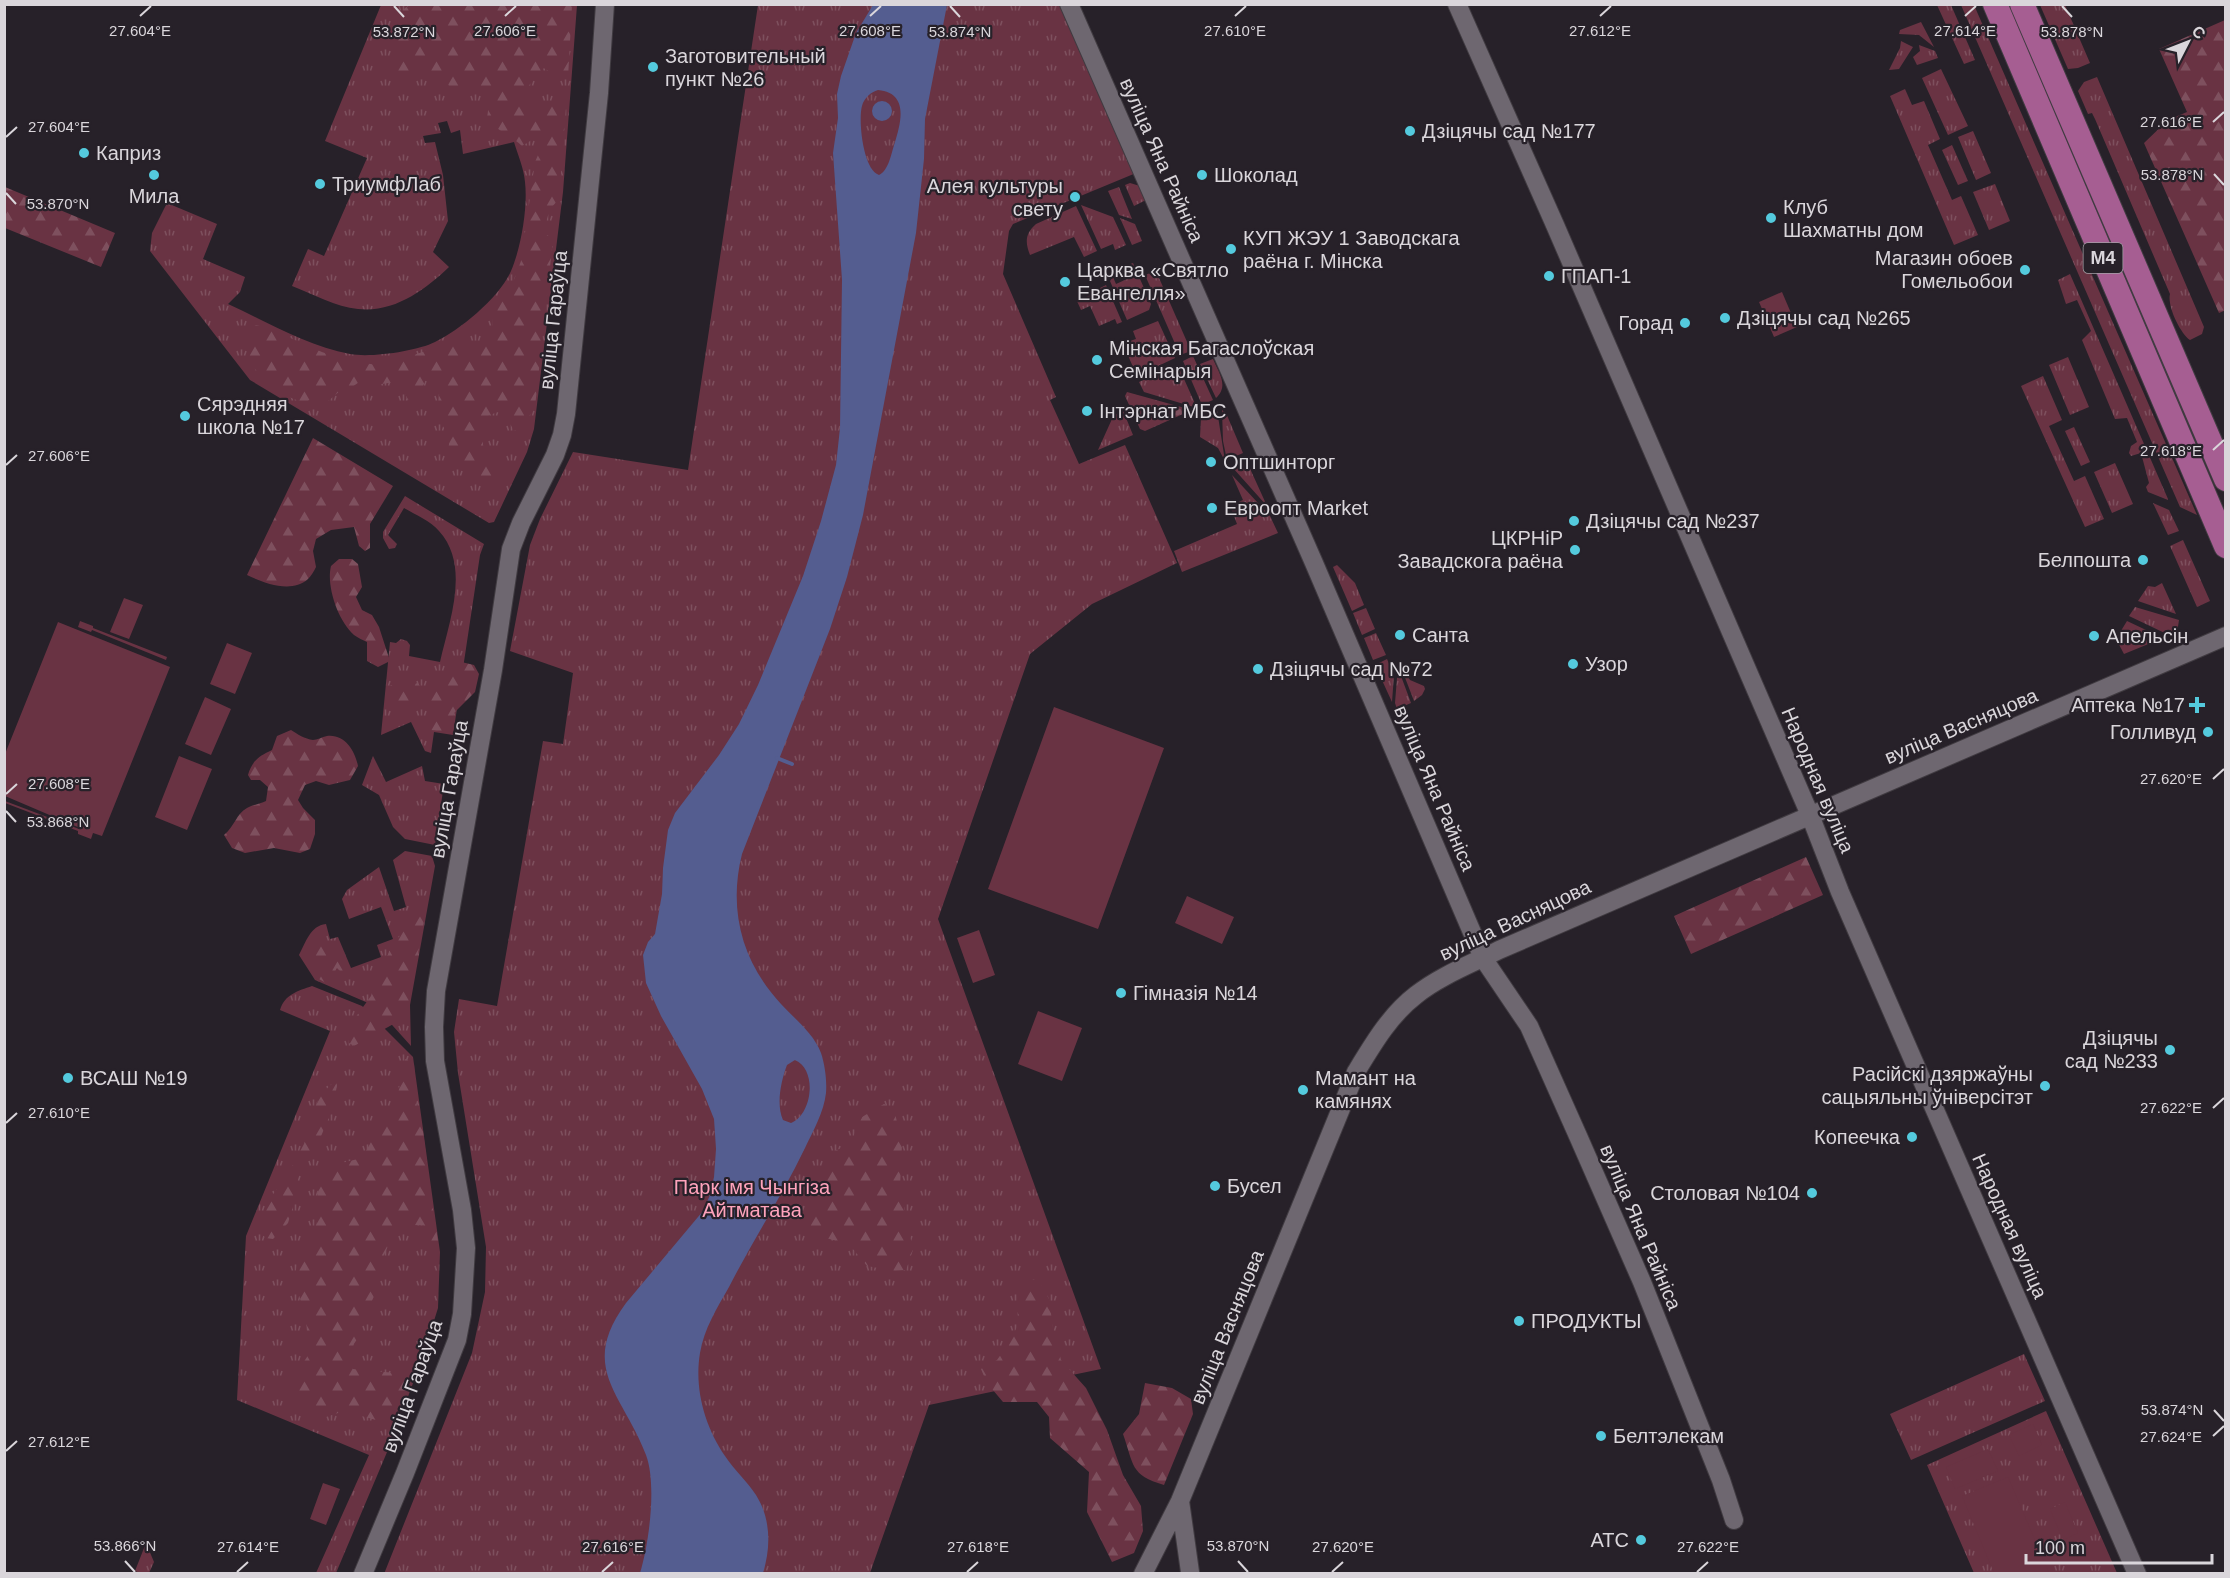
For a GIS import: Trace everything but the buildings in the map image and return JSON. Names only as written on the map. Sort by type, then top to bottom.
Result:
[{"type":"main road","name":"М4","points":[[1995,4],[2226,546]]},
{"type":"main road","name":"М4","points":[[2022,4],[2226,479]]},
{"type":"street","name":"вуліца Гараўца","points":[[363,1574],[457,1340],[462,1314],[466,1248],[462,1210],[435,1061],[436,991],[491,681],[511,549],[521,523],[555,455],[566,414],[599,93],[605,4]]},
{"type":"street","name":"вуліца Яна Райніса","points":[[1069,4],[1314,563],[1483,958],[1529,1026],[1578,1136],[1642,1282],[1734,1520]]},
{"type":"street","name":"Народная вуліца","points":[[1457,4],[1556,225],[1810,815],[1848,911],[2137,1574]]},
{"type":"street","name":"вуліца Васняцова","points":[[1147,1568],[1180,1501],[1356,1072],[1386,1025],[1415,996],[1429,985],[1483,958],[2226,636]]},
{"type":"street","points":[[1180,1501],[1190,1573]]},
{"type":"street","points":[[1147,1568],[1162,1551],[1168,1551],[1174,1554],[1190,1573]]},
{"type":"green space","points":[[412,4],[572,5],[568,78],[560,79],[544,68],[525,90],[532,105],[549,103],[566,107],[559,199],[550,209],[543,232],[553,239],[535,407],[523,426],[514,431],[506,416],[497,412],[486,417],[482,428],[483,445],[491,464],[504,472],[504,479],[496,485],[470,471],[448,451],[450,437],[437,417],[440,385],[436,376],[427,377],[415,404],[407,399],[402,381],[375,385],[365,378],[352,387],[341,390],[327,402],[316,395],[305,403],[282,393],[262,378],[254,368],[246,345],[246,332],[256,325],[271,329],[331,355],[357,362],[380,364],[417,354],[450,338],[473,344],[478,343],[493,332],[492,316],[512,285],[521,261],[535,162],[542,146],[535,138],[522,146],[490,122],[487,117],[487,102],[477,89],[458,90],[450,88],[446,80],[399,73],[392,64],[399,16],[405,8]]},
{"type":"green space","points":[[381,5],[577,5],[563,192],[534,429],[527,452],[494,522],[489,523],[250,380],[150,251],[152,233],[167,203],[217,224],[203,259],[245,277],[240,292],[228,304],[303,339],[350,354],[381,354],[406,351],[427,345],[456,330],[489,302],[506,281],[518,251],[526,192],[523,172],[514,142],[463,154],[460,130],[451,133],[447,121],[438,123],[441,133],[423,136],[425,143],[435,142],[443,175],[448,221],[433,252],[449,267],[430,284],[408,298],[396,304],[371,309],[341,306],[292,286],[308,249],[324,256],[367,158],[325,141]]},
{"type":"green space","name":"Парк імя Чынгіза Айтматава","points":[[758,5],[1062,5],[1136,173],[1013,224],[1009,231],[1003,274],[1056,397],[1050,400],[1079,464],[1125,445],[1177,563],[1092,604],[1030,654],[938,919],[1101,1369],[929,1405],[870,1573],[384,1574],[472,1353],[485,1292],[486,1247],[458,1073],[454,1032],[459,999],[497,1006],[543,741],[563,744],[573,673],[510,651],[530,545],[540,519],[573,452],[688,470]]},
{"type":"green space","points":[[1937,5],[1951,5],[1975,60],[1964,64]]},
{"type":"green space","points":[[1961,5],[1974,5],[2197,515],[2180,507]]},
{"type":"green space","points":[[2040,5],[2065,5],[2090,63],[2068,69]]},
{"type":"green space","points":[[2225,20],[2226,310],[2219,313],[2144,143],[2168,120],[2187,112],[2159,49]]},
{"type":"green space","points":[[1921,22],[1934,47],[1919,35],[1899,34],[1900,30]]},
{"type":"green space","points":[[1901,41],[1913,47],[1899,69],[1889,70],[1900,48]]},
{"type":"green space","points":[[1919,45],[1935,51],[1938,58],[1917,65],[1913,57],[1920,51]]},
{"type":"green space","points":[[1941,69],[1968,126],[1948,135],[1922,78]]},
{"type":"green space","points":[[2097,77],[2204,327],[2202,334],[2190,340],[2182,332],[2175,319],[2170,305],[2170,294],[2095,119],[2092,113],[2088,114],[2078,91],[2084,82]]},
{"type":"green space","points":[[1905,89],[1912,105],[1924,101],[1940,139],[1928,145],[1952,200],[1961,196],[1978,235],[1954,245],[1890,96]]},
{"type":"green space","points":[[1973,131],[1991,173],[1976,180],[1958,137]]},
{"type":"green space","points":[[1952,145],[1968,181],[1958,185],[1942,150]]},
{"type":"green space","points":[[1130,183],[1140,186],[1146,200],[1134,206],[1125,185]]},
{"type":"green space","points":[[1995,184],[2010,221],[1989,230],[1973,192]]},
{"type":"green space","points":[[5,187],[115,233],[101,267],[5,228]]},
{"type":"green space","points":[[1119,187],[1132,219],[1119,215],[1108,191]]},
{"type":"green space","points":[[1081,205],[1113,217],[1126,245],[1115,250],[1113,244],[1101,249]]},
{"type":"green space","points":[[1076,206],[1097,251],[1084,257],[1074,237],[1030,255],[1027,238],[1032,228]]},
{"type":"green space","points":[[1120,218],[1135,224],[1142,241],[1132,245]]},
{"type":"green space","points":[[1133,263],[1151,304],[1149,310],[1127,320],[1110,281],[1113,277],[1116,284],[1127,279],[1123,267]]},
{"type":"green space","points":[[1156,271],[1191,351],[1180,355],[1145,275]]},
{"type":"green space","points":[[2070,274],[2168,500],[2148,492],[2146,487],[2149,483],[2141,453],[2131,456],[2129,453],[2131,446],[2137,442],[2127,418],[2115,419],[2082,340],[2091,331],[2077,300],[2066,304],[2058,280]]},
{"type":"green space","points":[[1106,285],[1122,322],[1117,324],[1115,319],[1099,326],[1090,306],[1081,310],[1077,301]]},
{"type":"green space","points":[[1782,292],[1797,327],[1774,337],[1759,302]]},
{"type":"green space","points":[[1158,321],[1175,358],[1137,376],[1126,351],[1127,342],[1136,339],[1133,331]]},
{"type":"green space","points":[[1193,356],[1213,400],[1202,405],[1183,361]]},
{"type":"green space","points":[[2068,357],[2089,407],[2070,415],[2049,365]]},
{"type":"green space","points":[[1213,359],[1222,384],[1222,389],[1216,398],[1200,364]]},
{"type":"green space","points":[[1172,367],[1180,370],[1197,408],[1144,392],[1139,382]]},
{"type":"green space","points":[[2043,376],[2062,420],[2049,426],[2074,481],[2085,476],[2104,519],[2085,527],[2021,386]]},
{"type":"green space","points":[[1127,392],[1192,410],[1145,431],[1140,429],[1125,396]]},
{"type":"green space","points":[[1153,403],[1163,403],[1183,410],[1181,414],[1144,428],[1137,415],[1137,410],[1140,404],[1151,407]]},
{"type":"green space","points":[[1122,408],[1133,435],[1098,450],[1112,419]]},
{"type":"green space","points":[[1217,410],[1225,461],[1218,448],[1200,437],[1201,418]]},
{"type":"green space","points":[[1222,410],[1226,413],[1243,453],[1227,460],[1223,441]]},
{"type":"green space","points":[[2074,427],[2090,462],[2081,466],[2065,431]]},
{"type":"green space","points":[[313,438],[393,486],[370,524],[370,548],[365,551],[359,546],[354,527],[331,530],[316,539],[313,551],[316,567],[308,579],[294,586],[278,586],[261,581],[247,575]]},
{"type":"green space","points":[[1247,462],[1267,506],[1233,468]]},
{"type":"green space","points":[[2115,463],[2133,504],[2112,513],[2094,472]]},
{"type":"green space","points":[[1232,475],[1270,516],[1278,533],[1182,572],[1174,551],[1237,524],[1230,506],[1243,500]]},
{"type":"green space","points":[[405,496],[484,544],[480,555],[453,735],[434,732],[431,753],[425,751],[411,722],[381,735],[390,642],[396,643],[401,639],[407,641],[410,645],[409,656],[440,662],[455,595],[456,577],[449,545],[432,524],[404,508],[388,535],[397,544],[395,548],[389,549],[383,538],[383,532]]},
{"type":"green space","points":[[2153,503],[2169,510],[2179,531],[2168,535]]},
{"type":"green space","points":[[2183,540],[2210,601],[2197,607],[2170,546]]},
{"type":"green space","points":[[339,559],[352,559],[358,564],[362,587],[356,597],[362,610],[372,615],[379,627],[390,661],[378,667],[367,661],[367,642],[348,629],[338,612],[332,593],[330,574],[331,566]]},
{"type":"green space","points":[[1337,565],[1355,583],[1364,605],[1352,611],[1333,567]]},
{"type":"green space","points":[[2162,583],[2176,614],[2138,601],[2148,586],[2155,587]]},
{"type":"green space","points":[[124,598],[143,605],[129,639],[110,632]]},
{"type":"green space","points":[[2135,607],[2179,620],[2177,633],[2171,636],[2129,616]]},
{"type":"green space","points":[[1366,608],[1375,629],[1362,635],[1353,613]]},
{"type":"green space","points":[[80,621],[167,657],[166,660],[92,630],[91,632],[78,627]]},
{"type":"green space","points":[[2127,621],[2163,638],[2124,654],[2116,639]]},
{"type":"green space","points":[[58,622],[170,667],[102,836],[93,833],[91,839],[78,834],[78,831],[5,803],[5,801],[80,828],[5,796],[5,754]]},
{"type":"green space","points":[[1376,633],[1386,655],[1373,660],[1364,638]]},
{"type":"green space","points":[[227,643],[252,653],[235,694],[210,684]]},
{"type":"green space","points":[[1387,659],[1394,675],[1392,702],[1375,665]]},
{"type":"green space","points":[[453,660],[474,665],[479,674],[475,692],[454,713],[451,733],[431,730],[429,713],[418,700],[401,709],[391,707],[387,700],[389,686],[413,682],[432,693],[444,686],[446,662]]},
{"type":"green space","points":[[1406,674],[1410,680],[1424,686],[1425,689],[1422,695],[1414,701],[1404,675]]},
{"type":"green space","points":[[1401,676],[1411,703],[1397,709],[1395,703],[1397,678]]},
{"type":"green space","points":[[205,697],[231,709],[211,755],[185,744]]},
{"type":"green space","points":[[1054,707],[1164,748],[1098,929],[988,889]]},
{"type":"green space","points":[[291,730],[313,740],[327,736],[339,738],[352,749],[358,766],[350,780],[329,785],[316,781],[305,785],[298,800],[315,820],[315,834],[310,849],[300,853],[274,848],[245,853],[232,848],[224,835],[243,811],[266,801],[268,787],[260,780],[251,780],[248,775],[252,766],[260,757],[272,750],[277,736]]},
{"type":"green space","points":[[179,756],[212,769],[187,830],[155,817]]},
{"type":"green space","points":[[373,756],[386,782],[422,766],[425,781],[444,784],[435,845],[405,839],[393,827],[379,795],[362,785]]},
{"type":"green space","points":[[405,851],[432,856],[435,866],[410,1005],[411,1046],[375,1006],[315,980],[299,955],[312,931],[326,924],[330,939],[338,937],[351,968],[381,957],[377,945],[393,939],[381,907],[349,919],[342,899],[347,890],[379,867],[394,911],[406,907],[393,860]]},
{"type":"green space","points":[[1806,857],[1823,895],[1691,954],[1674,916]]},
{"type":"green space","points":[[1187,896],[1234,917],[1222,944],[1175,923]]},
{"type":"green space","points":[[417,908],[425,916],[406,1017],[354,1046],[349,1043],[347,1035],[350,1025],[371,996],[379,969]]},
{"type":"green space","points":[[979,930],[995,975],[973,983],[957,938]]},
{"type":"green space","points":[[319,931],[322,931],[326,937],[330,951],[348,969],[348,974],[343,974],[337,968],[331,982],[326,983],[319,979],[319,971],[310,967],[307,956],[308,943]]},
{"type":"green space","points":[[312,986],[362,1006],[413,1057],[440,1252],[438,1308],[422,1359],[390,1445],[336,1573],[316,1573],[369,1455],[237,1400],[246,1236],[330,1031],[280,1010],[289,997]]},
{"type":"green space","points":[[1038,1011],[1082,1028],[1062,1081],[1018,1064]]},
{"type":"green space","points":[[405,1059],[414,1064],[417,1107],[423,1131],[438,1241],[433,1243],[428,1237],[429,1226],[413,1225],[393,1235],[384,1255],[379,1286],[366,1313],[358,1338],[346,1355],[353,1369],[395,1373],[411,1386],[398,1412],[383,1422],[344,1411],[326,1417],[301,1408],[286,1389],[309,1354],[306,1320],[294,1277],[299,1259],[316,1231],[318,1188],[325,1167],[362,1158],[383,1121],[395,1108]]},
{"type":"green space","points":[[335,1081],[337,1085],[333,1108],[316,1148],[298,1176],[295,1200],[288,1223],[273,1239],[266,1238],[259,1231],[267,1202],[287,1176],[304,1144],[319,1096]]},
{"type":"green space","points":[[884,1104],[894,1109],[902,1144],[900,1187],[913,1250],[906,1270],[895,1271],[867,1266],[849,1244],[806,1233],[800,1224],[826,1162],[834,1151],[844,1147],[854,1135],[862,1117]]},
{"type":"green space","points":[[1026,1279],[1039,1280],[1049,1299],[1061,1360],[1086,1388],[1107,1430],[1123,1475],[1141,1506],[1143,1531],[1134,1553],[1112,1562],[1087,1512],[1089,1472],[1050,1438],[1049,1417],[1037,1402],[1003,1402],[987,1383],[981,1369],[997,1360],[1018,1325],[1017,1293]]},
{"type":"green space","points":[[2024,1354],[2045,1401],[1911,1460],[1890,1414]]},
{"type":"green space","points":[[1145,1383],[1172,1388],[1191,1399],[1193,1414],[1164,1485],[1139,1473],[1132,1461],[1123,1434],[1139,1414]]},
{"type":"green space","points":[[2046,1411],[2117,1573],[1974,1573],[1927,1465]]},
{"type":"green space","points":[[2033,1424],[2042,1445],[2019,1456],[2009,1435]]},
{"type":"green space","points":[[1988,1449],[1998,1471],[1955,1489],[1946,1467]]},
{"type":"green space","points":[[2008,1477],[2049,1573],[1994,1573],[1962,1496]]},
{"type":"green space","points":[[323,1483],[340,1489],[326,1525],[310,1519]]},
{"type":"green space","points":[[2065,1502],[2078,1533],[2063,1540],[2050,1509]]},
{"type":"green space","points":[[146,1543],[154,1562],[149,1573],[140,1573],[135,1571]]},
{"type":"water","points":[[873,5],[947,5],[925,119],[924,159],[916,233],[863,515],[847,577],[830,629],[742,854],[738,875],[738,915],[748,953],[756,971],[768,988],[818,1046],[824,1063],[826,1083],[825,1100],[815,1128],[716,1311],[700,1353],[700,1394],[707,1420],[725,1456],[761,1504],[767,1523],[767,1553],[763,1573],[640,1573],[650,1514],[649,1467],[637,1434],[609,1380],[605,1364],[606,1346],[612,1326],[626,1303],[703,1211],[714,1177],[716,1149],[714,1119],[702,1089],[661,1016],[646,983],[643,955],[648,942],[655,934],[662,894],[668,830],[675,813],[719,755],[739,724],[758,685],[803,576],[836,465],[840,428],[842,280],[833,153],[838,118],[837,94],[856,33]],"holes":[[[878,90],[888,92],[895,97],[899,102],[900,110],[899,126],[891,156],[887,166],[879,175],[869,164],[863,144],[861,122],[864,100]],[[795,1060],[807,1073],[810,1092],[804,1111],[791,1123],[783,1120],[780,1100],[781,1085],[787,1065]]]},
{"type":"water","points":[[882,101],[889,104],[892,111],[889,118],[882,121],[875,118],[872,111],[875,104]]},
{"type":"waterway","points":[[777,758],[792,764]]},
{"type":"place","name":"Заготовительный пункт №26","points":[[653,67]]},
{"type":"place","name":"Дзіцячы сад №177","points":[[1410,131]]},
{"type":"place","name":"Каприз","points":[[84,153]]},
{"type":"place","name":"Мила","points":[[154,175]]},
{"type":"place","name":"Шоколад","points":[[1202,175]]},
{"type":"place","name":"ТриумфЛаб","points":[[320,184]]},
{"type":"place","name":"Алея культуры свету","points":[[1075,197]]},
{"type":"place","name":"Клуб Шахматны дом","points":[[1771,218]]},
{"type":"place","name":"КУП ЖЭУ 1 Заводскага раёна г. Мінска","points":[[1231,249]]},
{"type":"place","name":"Магазин обоев Гомельобои","points":[[2025,270]]},
{"type":"place","name":"ГПАП-1","points":[[1549,276]]},
{"type":"place","name":"Царква «Святло Евангелля»","points":[[1065,282]]},
{"type":"place","name":"Дзіцячы сад №265","points":[[1725,318]]},
{"type":"place","name":"Горад","points":[[1685,323]]},
{"type":"place","name":"Мінская Багаслоўская Семінарыя","points":[[1097,360]]},
{"type":"place","name":"Інтэрнат МБС","points":[[1087,411]]},
{"type":"place","name":"Сярэдняя школа №17","points":[[185,416]]},
{"type":"place","name":"Оптшинторг","points":[[1211,462]]},
{"type":"place","name":"Евроопт Market","points":[[1212,508]]},
{"type":"place","name":"Дзіцячы сад №237","points":[[1574,521]]},
{"type":"place","name":"ЦКРНіР Завадскога раёна","points":[[1575,550]]},
{"type":"place","name":"Белпошта","points":[[2143,560]]},
{"type":"place","name":"Санта","points":[[1400,635]]},
{"type":"place","name":"Апельсін","points":[[2094,636]]},
{"type":"place","name":"Узор","points":[[1573,664]]},
{"type":"place","name":"Дзіцячы сад №72","points":[[1258,669]]},
{"type":"place","name":"Аптека №17","points":[[2197,705]]},
{"type":"place","name":"Голливуд","points":[[2208,732]]},
{"type":"place","name":"Гімназія №14","points":[[1121,993]]},
{"type":"place","name":"Дзіцячы сад №233","points":[[2170,1050]]},
{"type":"place","name":"ВСАШ №19","points":[[68,1078]]},
{"type":"place","name":"Расійскі дзяржаўны сацыяльны ўніверсітэт","points":[[2045,1086]]},
{"type":"place","name":"Мамант на камянях","points":[[1303,1090]]},
{"type":"place","name":"Копеечка","points":[[1912,1137]]},
{"type":"place","name":"Бусел","points":[[1215,1186]]},
{"type":"place","name":"Столовая №104","points":[[1812,1193]]},
{"type":"place","name":"ПРОДУКТЫ","points":[[1519,1321]]},
{"type":"place","name":"Белтэлекам","points":[[1601,1436]]},
{"type":"place","name":"АТС","points":[[1641,1540]]}]
